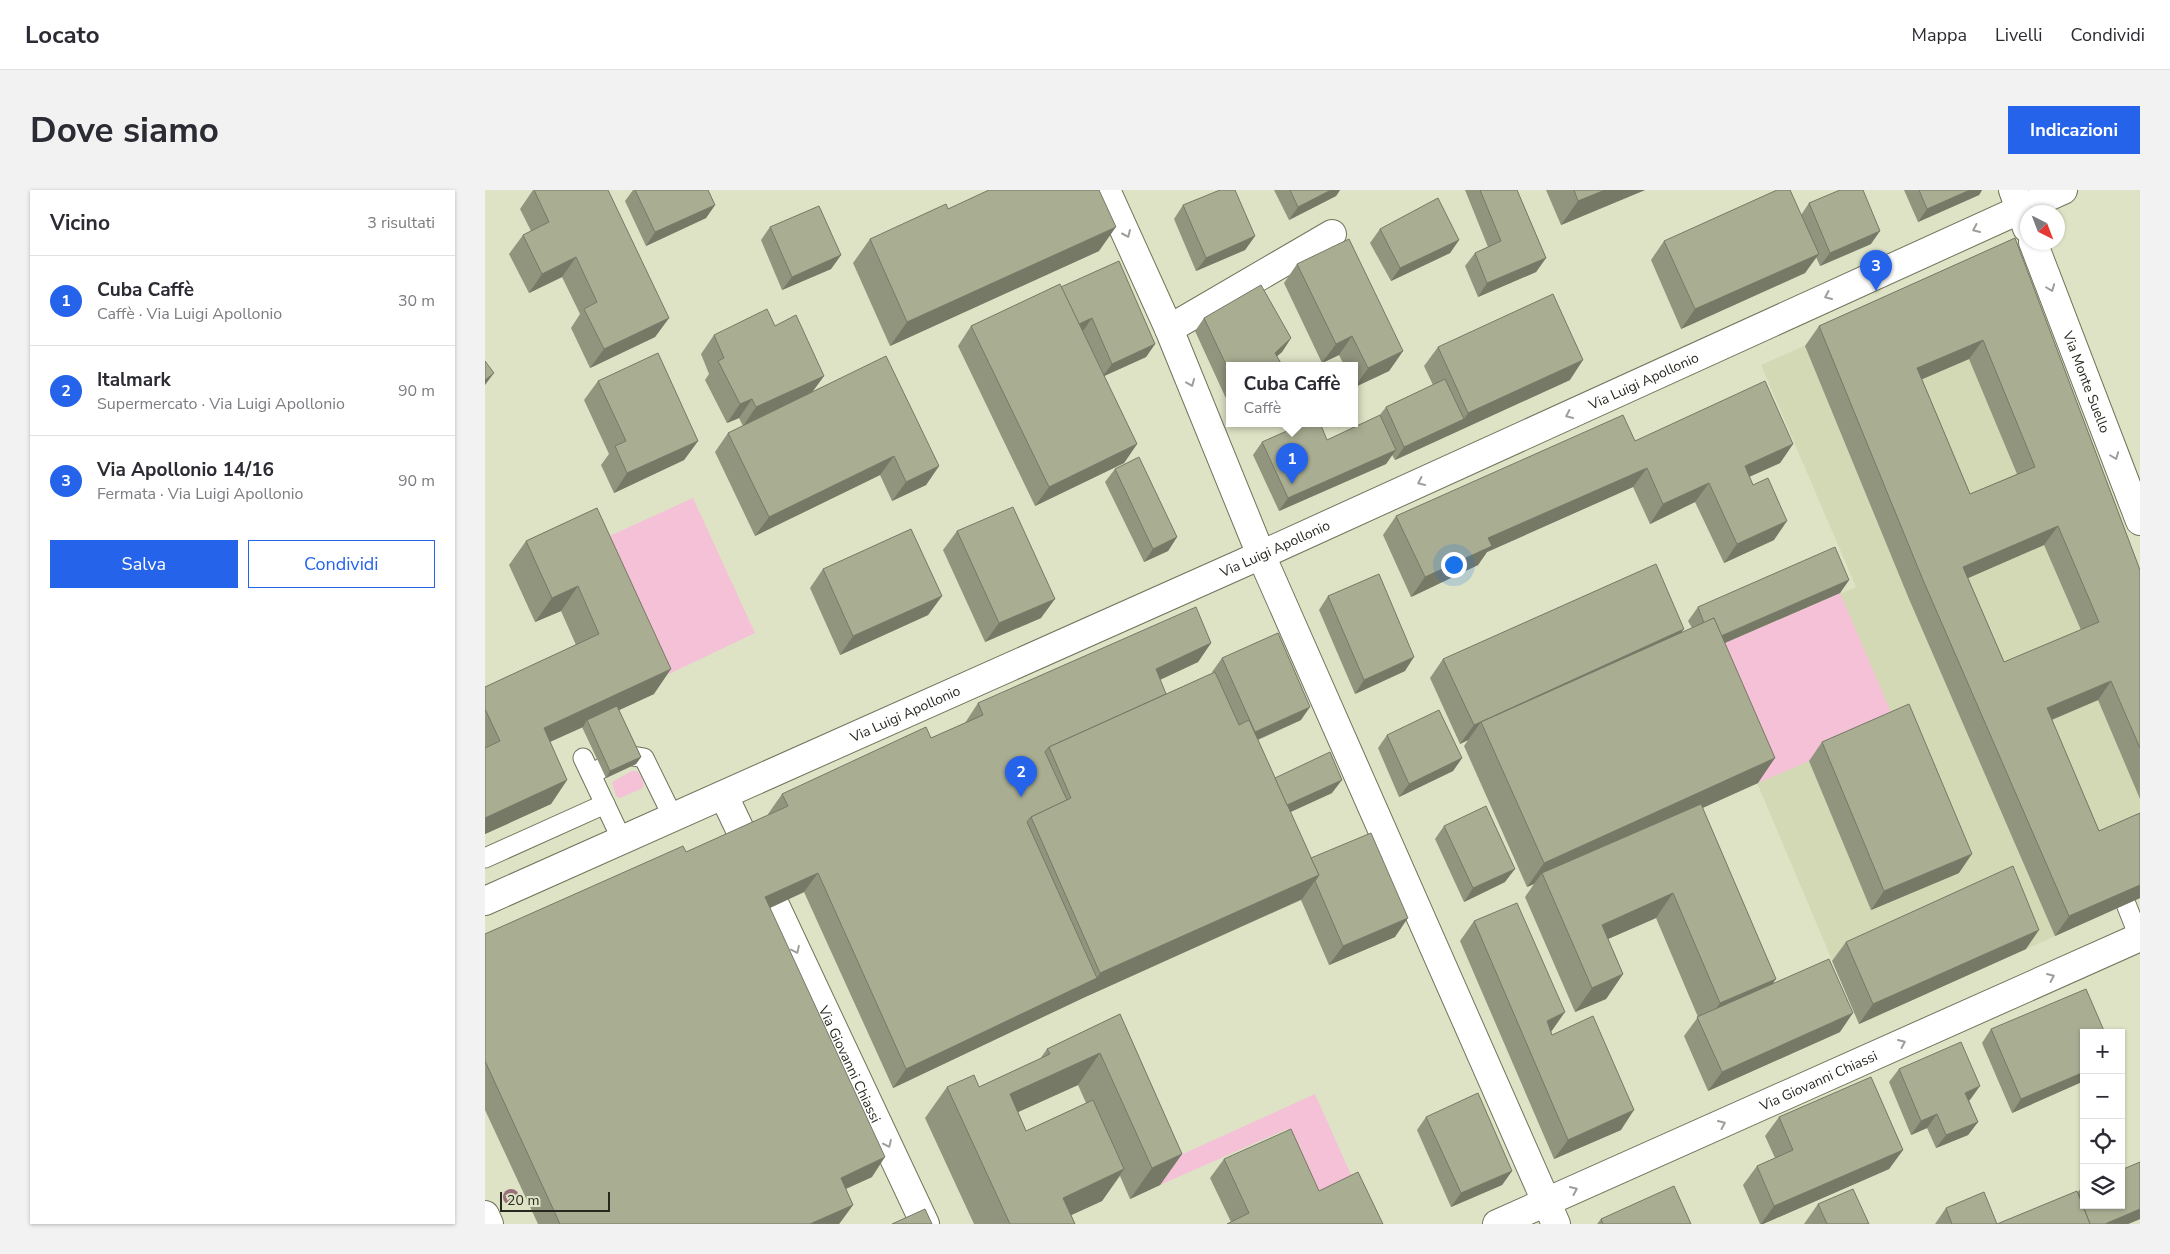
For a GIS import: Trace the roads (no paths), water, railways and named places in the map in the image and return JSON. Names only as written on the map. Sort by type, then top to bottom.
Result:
[{"type":"street","points":[[1106,190],[1169,330],[1261,555],[1552,1213]]},
{"type":"street","name":"Via Luigi Apollonio","points":[[2029,205],[2063,190]]},
{"type":"street","name":"Via Luigi Apollonio","points":[[485,901],[1261,555],[2020,209]]},
{"type":"street","points":[[1169,330],[1332,234]]},
{"type":"street","name":"Via Monte Suello","points":[[2036,250],[2140,521]]},
{"type":"street","points":[[724,796],[744,838]]},
{"type":"street","name":"Via Giovanni Chiassi","points":[[775,905],[925,1224]]},
{"type":"street","name":"Via Giovanni Chiassi","points":[[1497,1224],[1552,1213],[2139,937]]},
{"type":"street","points":[[485,1215],[489,1224]]},
{"type":"lane","points":[[592,775],[627,755],[644,758],[673,817]]},
{"type":"lane","points":[[583,758],[622,840]]},
{"type":"lane","points":[[485,858],[605,804]]},
{"type":"lane","points":[[2126,904],[2139,937]]},
{"type":"place","name":"Via Apollonio 14/16","points":[[1876,291]]},
{"type":"place","name":"Cuba Caffè","points":[[1292,484]]},
{"type":"place","name":"Italmark","points":[[1021,797]]}]
